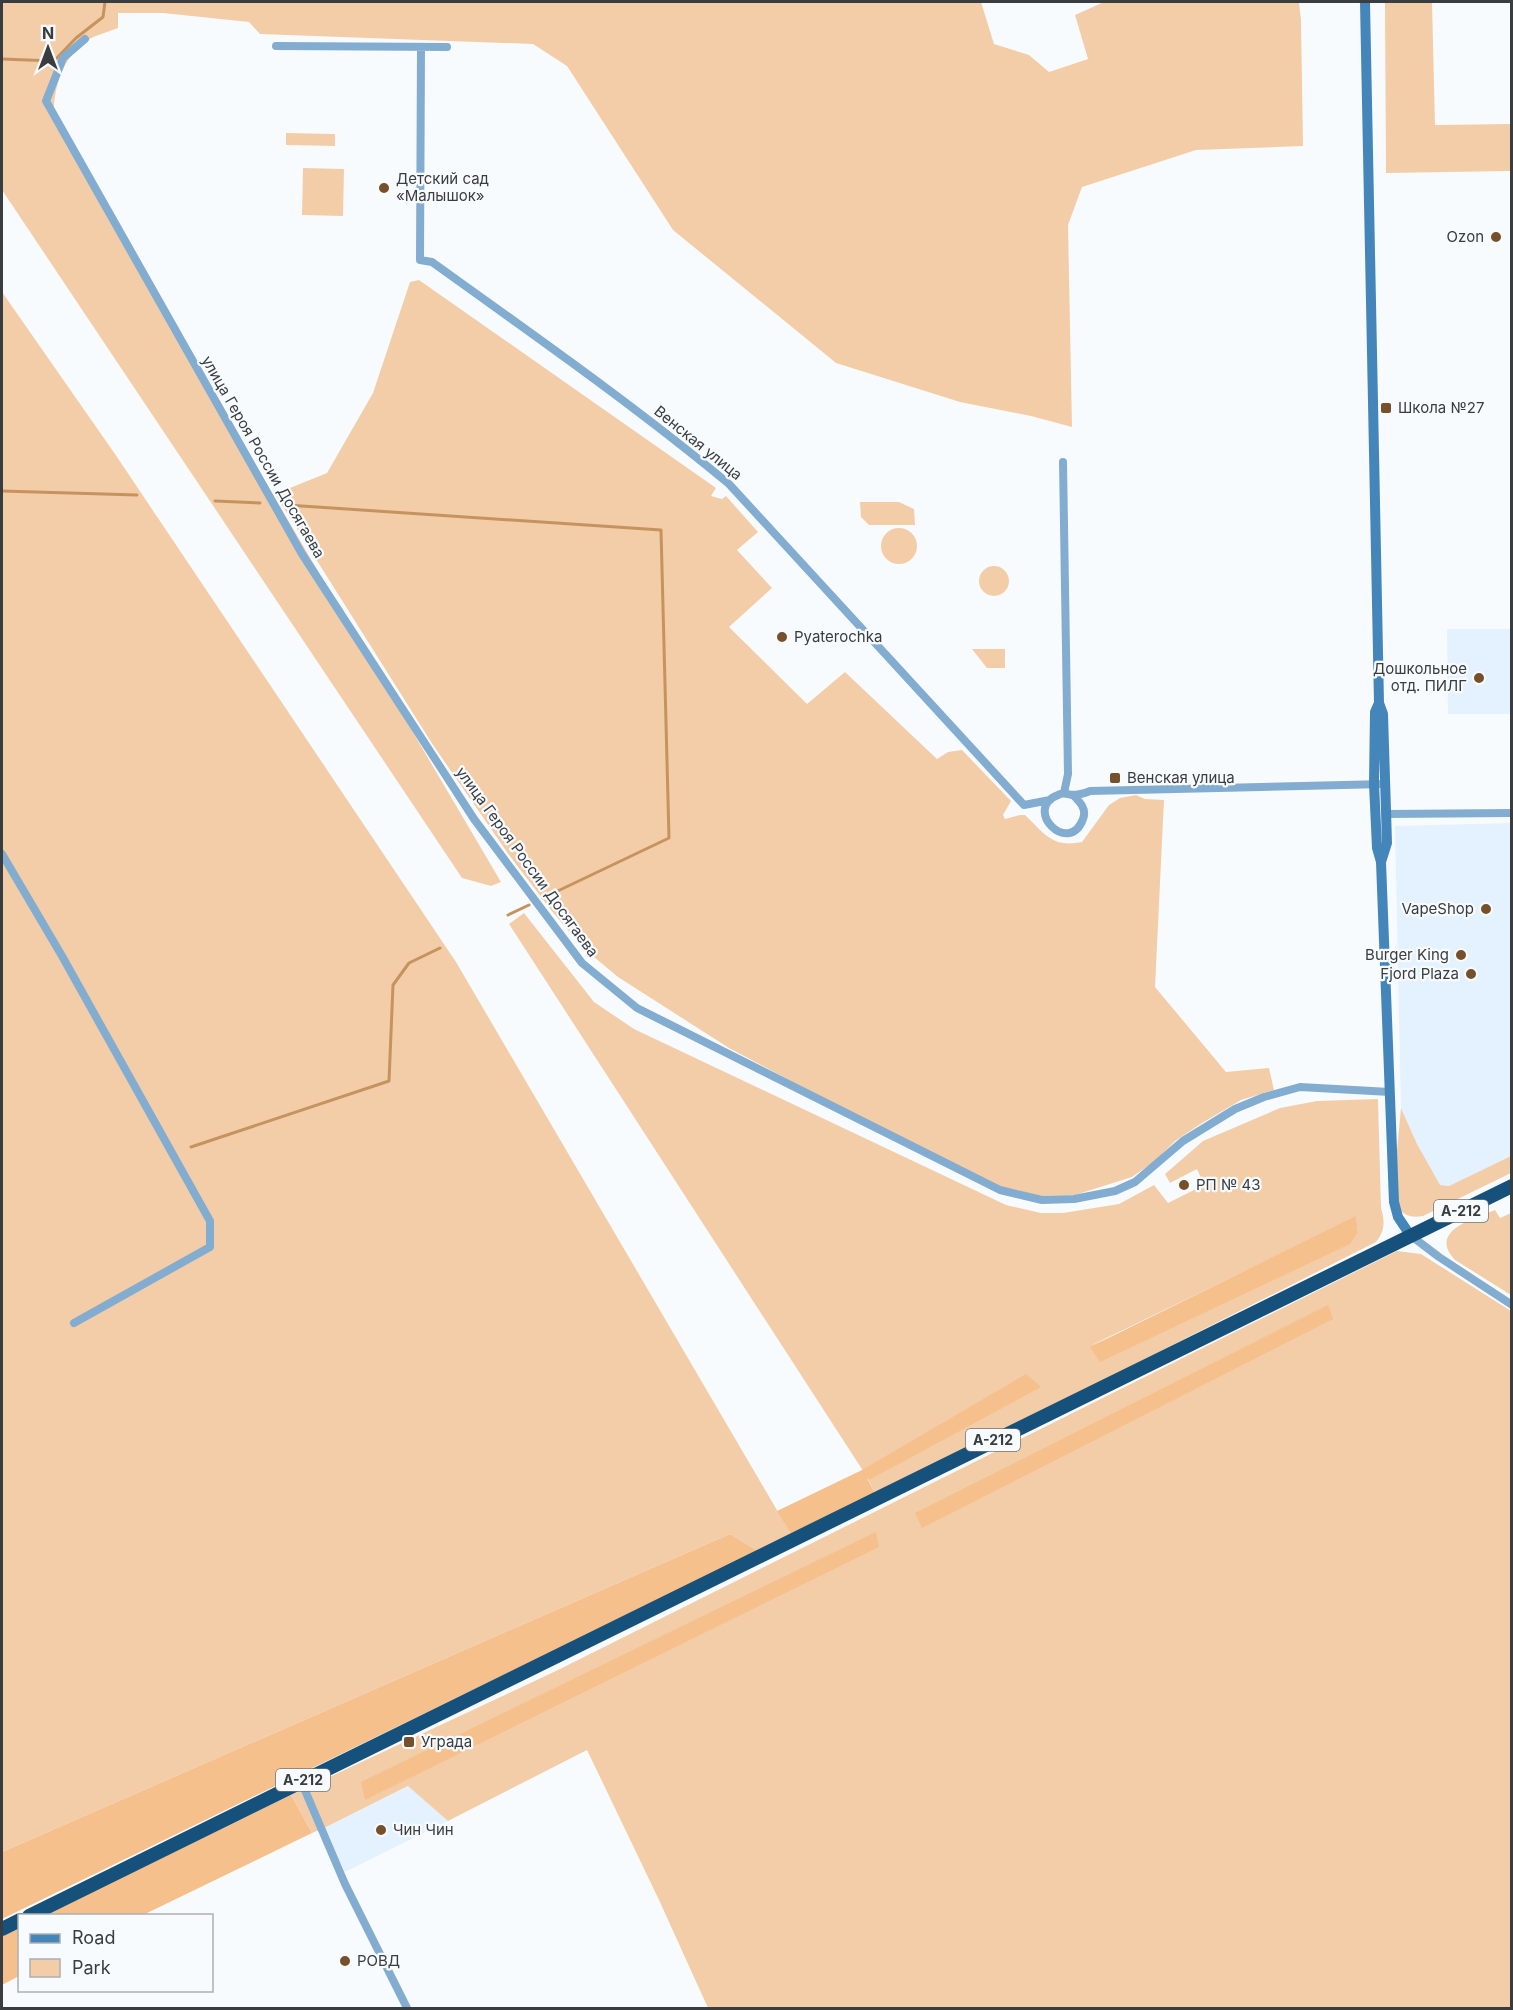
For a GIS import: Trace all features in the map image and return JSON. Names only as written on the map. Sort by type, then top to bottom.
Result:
[{"type":"highway","name":"А-212","points":[[33,1914],[1512,1186]]},
{"type":"highway","points":[[2,1929],[18,1921]]},
{"type":"street","points":[[1365,2],[1379,703],[1375,712],[1379,784],[1377,848],[1381,862],[1394,1202],[1398,1217],[1410,1235],[1512,1305]]},
{"type":"street","name":"улица Героя России Досягаева","points":[[85,39],[63,58],[46,101],[308,564],[474,819],[582,963],[627,1001],[1000,1190],[1042,1200],[1074,1199],[1115,1191],[1135,1182],[1183,1141],[1235,1109],[1264,1097],[1300,1087],[1390,1092]]},
{"type":"street","points":[[276,46],[447,47]]},
{"type":"street","name":"Венская улица","points":[[421,47],[420,260],[432,262],[540,340],[678,441],[729,484],[1024,805],[1050,800]]},
{"type":"street","points":[[1063,462],[1068,774],[1064,793]]},
{"type":"street","points":[[1073,795],[1083,803],[1085,816],[1080,827],[1069,833],[1057,832],[1047,824],[1045,811],[1050,800],[1064,793],[1073,795],[1090,792],[1379,784]]},
{"type":"street","points":[[1379,784],[1386,814],[1387,843],[1381,862]]},
{"type":"street","points":[[1386,814],[1512,813]]},
{"type":"street","points":[[2,854],[62,956],[210,1221],[210,1248],[74,1323]]},
{"type":"street","points":[[301,1781],[345,1884],[407,2008]]},
{"type":"shaded area","name":"Дошкольное отд. ПИЛГ","points":[[1447,629],[1511,629],[1511,714],[1448,714]]},
{"type":"shaded area","points":[[1511,823],[1511,1156],[1449,1186],[1439,1185],[1401,1108],[1395,826]]},
{"type":"shaded area","points":[[1356,1216],[1358,1232],[1350,1244],[1100,1362],[1090,1347]]},
{"type":"shaded area","points":[[1328,1305],[1333,1319],[922,1528],[915,1513]]},
{"type":"shaded area","points":[[1026,1374],[1041,1387],[869,1480],[867,1478],[876,1495],[791,1534],[777,1511],[862,1470]]},
{"type":"shaded area","points":[[876,1532],[879,1547],[365,1800],[361,1782]]},
{"type":"shaded area","points":[[730,1534],[758,1551],[2,1919],[2,1852]]},
{"type":"shaded area","points":[[409,1786],[448,1821],[345,1872],[324,1828]]},
{"type":"shaded area","points":[[291,1795],[312,1833],[145,1914],[47,1914]]},
{"type":"shaded area","points":[[18,1928],[18,1977],[2,1985],[2,1936]]},
{"type":"green space","points":[[2,2],[981,2],[994,44],[1029,55],[1049,72],[1088,59],[1075,15],[1104,2],[1299,2],[1303,146],[1196,150],[1082,187],[1068,225],[1072,427],[1031,416],[960,402],[836,363],[673,230],[567,66],[533,44],[260,34],[249,22],[163,13],[118,13],[118,28],[83,43],[71,56],[62,72],[54,106],[46,109],[501,882],[491,886],[462,878],[2,190]]},
{"type":"green space","points":[[1385,2],[1432,2],[1435,125],[1511,124],[1511,171],[1386,173]]},
{"type":"green space","points":[[286,133],[335,134],[335,146],[286,145]]},
{"type":"green space","points":[[303,168],[344,169],[343,216],[302,215]]},
{"type":"green space","points":[[419,280],[716,488],[711,496],[722,499],[726,496],[758,532],[737,550],[772,588],[729,627],[807,704],[845,672],[937,759],[948,752],[962,750],[1011,801],[1003,815],[1005,819],[1025,815],[1050,838],[1063,843],[1082,842],[1109,805],[1120,798],[1136,795],[1145,799],[1164,800],[1155,987],[1226,1072],[1269,1068],[1274,1090],[1241,1100],[1202,1123],[1175,1141],[1155,1161],[1132,1177],[1075,1195],[1042,1196],[1001,1187],[855,1115],[729,1048],[618,977],[582,947],[509,855],[433,745],[275,494],[327,473],[373,393],[410,282]]},
{"type":"green space","points":[[2,292],[115,454],[456,962],[791,1534],[758,1551],[730,1534],[2,1852]]},
{"type":"green space","points":[[860,502],[899,502],[914,509],[915,525],[869,525],[861,517]]},
{"type":"green space","points":[[899,528],[912,533],[917,546],[912,559],[899,564],[886,559],[881,546],[886,533]]},
{"type":"green space","points":[[994,566],[1000,567],[1008,575],[1008,587],[1000,595],[994,596],[988,595],[980,587],[979,581],[980,575],[988,567]]},
{"type":"green space","points":[[972,649],[1005,649],[1005,668],[987,668]]},
{"type":"green space","points":[[524,913],[594,1002],[634,1029],[1006,1205],[1041,1213],[1063,1213],[1119,1204],[1154,1185],[1168,1203],[1204,1185],[1197,1169],[1170,1183],[1165,1174],[1203,1141],[1280,1108],[1317,1101],[1378,1099],[1383,1230],[1376,1242],[876,1495],[867,1477],[509,924]],"holes":[[[1356,1217],[1358,1232],[1090,1346]]]},
{"type":"green space","points":[[1401,1108],[1417,1144],[1440,1185],[1449,1186],[1511,1156],[1511,1173],[1423,1216],[1406,1215],[1398,1208],[1396,1161]]},
{"type":"green space","points":[[1495,1210],[1500,1218],[1511,1213],[1511,1295],[1455,1260],[1448,1250],[1447,1241],[1457,1227]]},
{"type":"green space","points":[[1397,1251],[1421,1254],[1511,1311],[1511,2008],[708,2008],[587,1750],[448,1821],[408,1786],[312,1833],[291,1795],[558,1670]]},
{"type":"waterway","points":[[2,59],[54,61],[76,38],[103,17],[105,2]]},
{"type":"waterway","points":[[2,491],[137,495]]},
{"type":"waterway","points":[[215,501],[260,503]]},
{"type":"waterway","points":[[287,505],[661,530],[669,838],[543,898]]},
{"type":"waterway","points":[[508,915],[529,905]]},
{"type":"waterway","points":[[191,1147],[389,1081],[393,985],[409,963],[440,948]]},
{"type":"place","name":"Детский сад «Малышок»","points":[[384,188]]},
{"type":"place","name":"Ozon","points":[[1496,237]]},
{"type":"place","name":"Школа №27","points":[[1386,408]]},
{"type":"place","name":"Pyaterochka","points":[[782,637]]},
{"type":"place","name":"Дошкольное отд. ПИЛГ","points":[[1479,678]]},
{"type":"place","name":"Венская улица","points":[[1115,778]]},
{"type":"place","name":"VapeShop","points":[[1486,909]]},
{"type":"place","name":"Burger King","points":[[1461,955]]},
{"type":"place","name":"Fjord Plaza","points":[[1471,974]]},
{"type":"place","name":"РП № 43","points":[[1184,1185]]},
{"type":"place","name":"Уграда","points":[[409,1742]]},
{"type":"place","name":"Чин Чин","points":[[381,1830]]},
{"type":"place","name":"РОВД","points":[[345,1961]]}]
